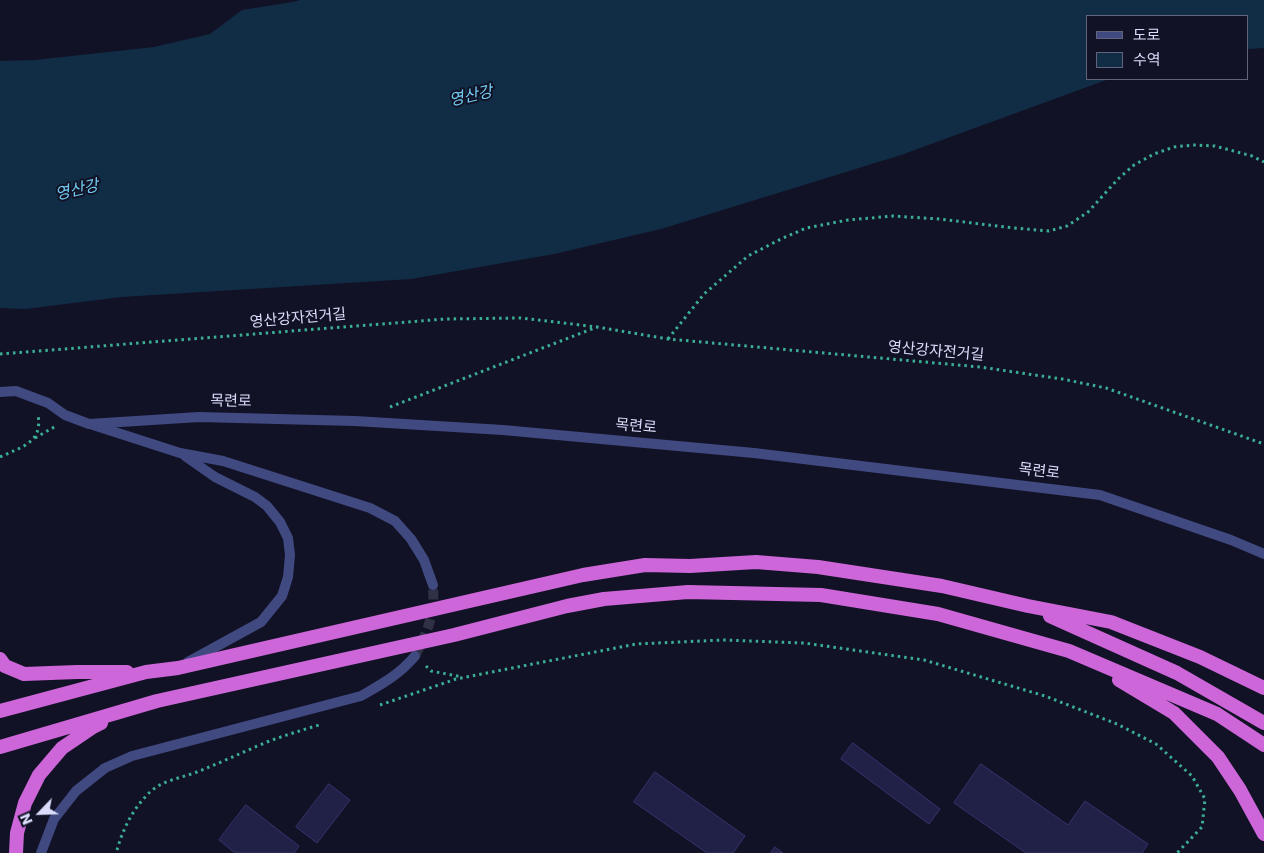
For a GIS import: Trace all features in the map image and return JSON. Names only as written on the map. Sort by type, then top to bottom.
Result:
[{"type":"highway","points":[[0,659],[5,666],[24,674],[146,672],[178,668],[583,575],[645,565],[690,566],[756,562],[818,567],[942,586],[1028,606],[1111,622],[1200,657],[1264,688]]},
{"type":"highway","points":[[0,747],[157,701],[454,635],[567,606],[604,599],[688,592],[821,595],[938,614],[1068,651],[1217,714],[1264,745]]},
{"type":"highway","points":[[1028,606],[1177,673],[1264,723]]},
{"type":"highway","points":[[1068,651],[1174,713],[1218,757],[1240,790],[1264,834]]},
{"type":"highway","points":[[0,711],[146,672]]},
{"type":"highway","points":[[16,853],[18,833],[25,803],[39,775],[62,748],[93,727],[157,701]]},
{"type":"street","name":"목련로","points":[[0,392],[16,391],[48,403],[68,416],[89,424],[199,417],[355,420],[503,430],[754,453],[1100,495],[1231,540],[1264,554]]},
{"type":"street","points":[[89,424],[180,453],[223,461],[370,508],[395,521],[411,539],[424,560],[433,585]]},
{"type":"street","points":[[178,668],[261,622],[282,596],[288,577],[290,556],[288,538],[280,522],[267,506],[255,496],[215,477],[180,453]]},
{"type":"street","points":[[41,853],[54,819],[76,791],[105,768],[132,756],[361,696],[405,668],[415,656]]},
{"type":"path","points":[[668,339],[704,294],[748,256],[806,228],[848,220],[894,216],[1049,231],[1067,226],[1088,212],[1118,179],[1134,165],[1154,154],[1174,147],[1193,145],[1215,146],[1252,156],[1264,162]]},
{"type":"path","name":"영산강자전거길","points":[[0,354],[445,319],[521,318],[598,327],[668,339],[980,367],[1062,379],[1106,388],[1264,444]]},
{"type":"path","points":[[383,410],[598,327]]},
{"type":"path","points":[[34,398],[40,426],[35,438]]},
{"type":"path","points":[[0,457],[28,444],[68,416]]},
{"type":"path","points":[[373,707],[456,679],[636,644],[723,640],[804,643],[924,660],[1045,696],[1117,724],[1156,744],[1192,776],[1205,799],[1202,827],[1177,853]]},
{"type":"path","points":[[415,656],[431,671],[465,678]]},
{"type":"path","points":[[117,850],[128,820],[140,803],[152,791],[166,782],[188,776],[268,742],[328,722]]},
{"type":"water","name":"영산강","points":[[300,0],[1264,0],[1264,48],[1249,49],[1249,15],[1086,15],[1086,80],[1106,80],[901,155],[661,229],[554,254],[411,279],[121,297],[25,309],[0,308],[0,61],[35,60],[154,47],[210,34],[242,10]]},
{"type":"building","points":[[853,743],[940,809],[929,824],[841,759]]},
{"type":"building","points":[[981,764],[1068,825],[1085,801],[1148,844],[1142,853],[1026,853],[954,803]]},
{"type":"building","points":[[655,772],[745,836],[733,853],[707,853],[634,802]]},
{"type":"building","points":[[329,784],[350,800],[317,843],[296,827]]},
{"type":"building","points":[[246,805],[299,846],[294,853],[235,853],[219,840]]},
{"type":"building","points":[[775,847],[783,853],[771,853]]},
{"type":"tunnel","points":[[415,656],[424,638],[430,619],[433,603],[433,585]]}]
